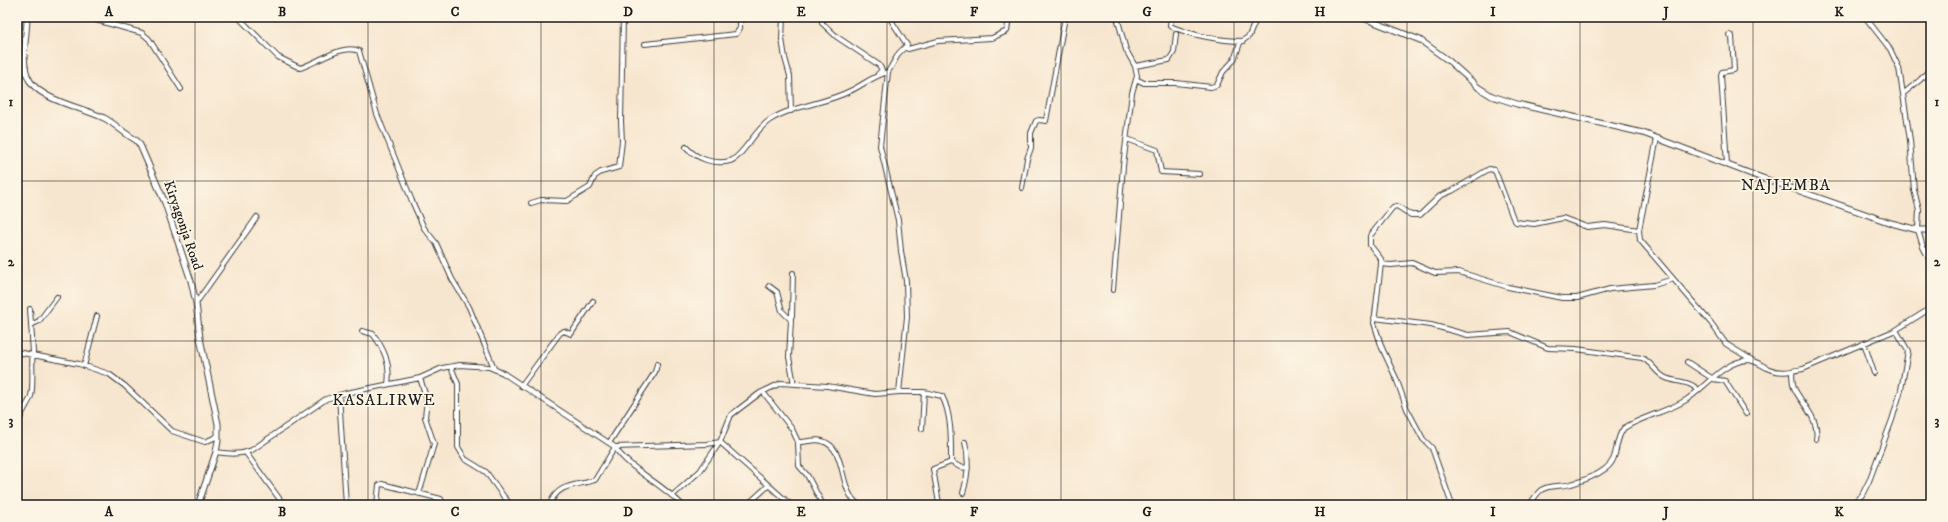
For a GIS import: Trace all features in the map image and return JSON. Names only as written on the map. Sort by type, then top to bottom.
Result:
[{"type":"street","name":"Kiryagonja Road","points":[[27,17],[26,68],[31,84],[36,89],[76,108],[106,119],[140,145],[165,203],[196,303],[200,338],[218,424],[216,452],[198,505]]},
{"type":"street","points":[[92,17],[96,20],[142,33],[149,39],[181,89]]},
{"type":"street","points":[[238,17],[278,57],[300,68],[345,49],[354,49],[359,51],[377,114],[416,212],[424,228],[436,243],[452,279],[468,307],[494,368]]},
{"type":"street","points":[[531,203],[541,200],[566,201],[590,187],[595,176],[601,172],[619,168],[622,141],[621,121],[624,17]]},
{"type":"street","points":[[645,44],[736,34],[740,28],[740,17]]},
{"type":"street","points":[[783,17],[782,39],[790,76],[791,111]]},
{"type":"street","points":[[827,17],[822,20],[822,23],[879,65],[882,70],[878,75]]},
{"type":"street","points":[[889,17],[903,38],[906,47]]},
{"type":"street","points":[[906,47],[908,49],[938,41],[992,38],[1007,31],[1008,17]]},
{"type":"street","points":[[1022,188],[1027,159],[1031,148],[1030,133],[1036,121],[1046,121],[1065,17]]},
{"type":"street","points":[[1113,290],[1119,207],[1132,93],[1136,79],[1135,66],[1126,50],[1117,17]]},
{"type":"street","points":[[1171,17],[1170,26],[1228,41],[1242,41]]},
{"type":"street","points":[[1136,79],[1144,84],[1176,83],[1214,86],[1223,72],[1234,60],[1238,47],[1242,41],[1249,36],[1257,17]]},
{"type":"street","points":[[1361,17],[1420,40],[1449,61],[1478,88],[1492,96],[1517,104],[1625,128],[1657,138],[1876,218],[1918,230],[1931,230]]},
{"type":"street","points":[[1864,17],[1896,59],[1904,93],[1914,190],[1919,210],[1918,230],[1923,247],[1931,262]]},
{"type":"street","points":[[1135,66],[1169,60],[1174,52],[1176,34]]},
{"type":"street","points":[[1727,164],[1721,75],[1722,72],[1734,70],[1732,36],[1729,35]]},
{"type":"street","points":[[899,392],[908,302],[898,220],[880,146],[888,72],[899,53],[906,47]]},
{"type":"street","points":[[17,70],[26,68]]},
{"type":"street","points":[[1904,93],[1920,80],[1931,68]]},
{"type":"street","points":[[686,147],[693,154],[707,161],[721,163],[732,161],[738,157],[763,125],[770,120],[791,111],[850,92],[878,75],[888,72]]},
{"type":"street","points":[[1657,138],[1639,230],[1640,237],[1644,245],[1711,322],[1726,344],[1772,370],[1792,371],[1811,366],[1896,330],[1931,308]]},
{"type":"street","points":[[1127,139],[1156,150],[1159,155],[1159,166],[1164,173],[1200,174]]},
{"type":"street","points":[[1452,505],[1432,448],[1423,439],[1408,409],[1394,373],[1382,348],[1374,318],[1381,259],[1370,245],[1370,236],[1393,207],[1397,206],[1411,215],[1420,214],[1440,196],[1452,191],[1489,169],[1494,170],[1496,173],[1513,218],[1516,222],[1534,224],[1563,218],[1587,227],[1605,226],[1639,230]]},
{"type":"street","points":[[196,303],[256,217]]},
{"type":"street","points":[[1381,264],[1391,265],[1412,263],[1435,273],[1459,272],[1508,287],[1562,298],[1577,298],[1610,289],[1654,285],[1673,279]]},
{"type":"street","points":[[788,317],[791,318],[792,315],[794,273]]},
{"type":"street","points":[[769,286],[777,292],[782,311],[791,320],[789,357],[794,384]]},
{"type":"street","points":[[31,325],[40,321],[57,297]]},
{"type":"street","points":[[521,386],[560,333],[564,331],[571,334],[593,301]]},
{"type":"street","points":[[17,427],[24,408],[31,397],[34,368],[30,309]]},
{"type":"street","points":[[84,366],[97,316]]},
{"type":"street","points":[[1374,318],[1431,325],[1468,335],[1510,332],[1548,348],[1576,349],[1642,358],[1650,363],[1663,377],[1693,386],[1698,390]]},
{"type":"street","points":[[1852,505],[1862,495],[1869,482],[1892,420],[1902,385],[1908,351],[1896,330]]},
{"type":"street","points":[[362,331],[373,334],[380,345],[388,365],[388,384]]},
{"type":"street","points":[[1864,343],[1874,373]]},
{"type":"street","points":[[17,352],[84,366],[113,376],[142,400],[172,431],[206,442],[218,436]]},
{"type":"street","points":[[1530,505],[1536,496],[1545,488],[1572,484],[1604,470],[1615,458],[1619,437],[1624,428],[1684,401],[1736,363],[1753,360]]},
{"type":"street","points":[[1687,362],[1713,379],[1722,380],[1727,383],[1746,414]]},
{"type":"street","points":[[609,443],[655,372],[657,364]]},
{"type":"street","points":[[216,452],[231,455],[246,453],[260,446],[275,433],[295,421],[319,402],[339,395],[420,378],[460,365],[494,368],[609,443],[621,457],[673,495],[682,505]]},
{"type":"street","points":[[451,367],[458,384],[458,447],[466,459],[486,472],[504,498],[511,505]]},
{"type":"street","points":[[1792,371],[1794,388],[1814,421],[1817,434],[1816,439]]},
{"type":"street","points":[[419,494],[426,475],[434,444],[425,417],[427,400],[420,378]]},
{"type":"street","points":[[673,495],[700,471],[720,442],[731,415],[763,392],[781,383],[834,387],[875,394],[924,392],[942,396],[946,402],[951,442],[951,462]]},
{"type":"street","points":[[763,392],[792,429],[798,442],[799,466],[807,475],[823,505]]},
{"type":"street","points":[[922,429],[924,392]]},
{"type":"street","points":[[339,395],[346,505]]},
{"type":"street","points":[[798,442],[821,440],[826,442],[838,452],[846,488],[854,501],[859,505]]},
{"type":"street","points":[[614,447],[720,442],[791,505]]},
{"type":"street","points":[[964,493],[969,454],[965,442]]},
{"type":"street","points":[[550,505],[556,495],[563,489],[577,483],[595,480],[614,447]]},
{"type":"street","points":[[246,453],[284,505]]},
{"type":"street","points":[[951,462],[960,467],[968,468]]},
{"type":"street","points":[[937,505],[939,503],[933,469],[951,462]]},
{"type":"street","points":[[377,505],[378,489],[379,485],[382,484],[441,500],[443,505]]},
{"type":"street","points":[[747,505],[768,486]]},
{"type":"district","name":"NAJJEMBA","points":[[1786,184]]},
{"type":"district","name":"KASALIRWE","points":[[384,399]]}]
